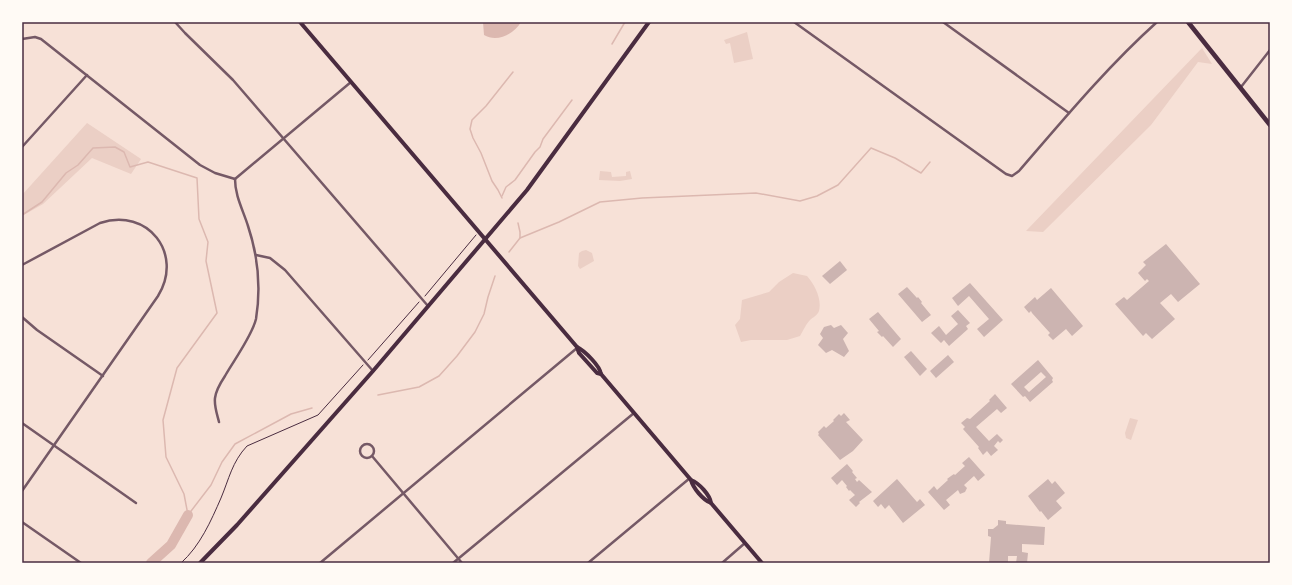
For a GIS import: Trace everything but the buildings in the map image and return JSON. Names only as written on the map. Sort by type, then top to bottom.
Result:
[{"type":"highway","points":[[1188,22],[1270,125]]},
{"type":"main road","points":[[300,22],[577,347],[583,350],[600,370],[601,374],[690,479],[696,481],[710,498],[711,503],[762,563]]},
{"type":"main road","points":[[200,563],[228,536],[373,371],[527,190],[650,22]]},
{"type":"street","points":[[176,22],[185,33],[233,80],[428,306]]},
{"type":"street","points":[[794,22],[1006,174],[1012,176],[1019,171],[1130,46],[1157,22]]},
{"type":"street","points":[[943,22],[1069,113]]},
{"type":"street","points":[[22,39],[35,37],[41,39],[200,164],[215,173],[235,179]]},
{"type":"street","points":[[1241,87],[1270,50]]},
{"type":"street","points":[[22,146],[87,76]]},
{"type":"street","points":[[235,179],[351,82]]},
{"type":"street","points":[[220,422],[216,407],[216,393],[250,333],[255,321],[258,291],[256,255],[248,226],[236,196],[235,179]]},
{"type":"street","points":[[22,265],[100,223],[110,220],[122,220],[137,223],[147,228],[158,240],[164,250],[167,263],[166,277],[163,288],[158,296],[22,491]]},
{"type":"street","points":[[256,255],[270,258],[285,270],[373,371]]},
{"type":"street","points":[[22,317],[37,330],[103,376]]},
{"type":"street","points":[[320,563],[577,347]]},
{"type":"street","points":[[453,563],[634,413]]},
{"type":"street","points":[[22,423],[136,503]]},
{"type":"street","points":[[368,444],[372,446],[374,452],[372,456],[368,458],[363,456],[360,450],[362,446],[368,444]]},
{"type":"street","points":[[372,456],[462,563]]},
{"type":"street","points":[[588,563],[690,479]]},
{"type":"street","points":[[22,522],[81,563]]},
{"type":"street","points":[[722,563],[745,543]]},
{"type":"path","points":[[426,295],[472,242],[474,237]]},
{"type":"path","points":[[369,359],[419,303]]},
{"type":"path","points":[[180,563],[200,540],[221,498],[238,454],[247,446],[318,415],[362,366]]},
{"type":"shaded area","points":[[483,22],[521,22],[514,30],[505,36],[494,38],[484,35]]},
{"type":"shaded area","points":[[747,32],[753,59],[734,63],[730,43],[726,44],[724,40]]},
{"type":"shaded area","points":[[1202,48],[1212,64],[1198,62],[1151,125],[1043,232],[1026,231]]},
{"type":"shaded area","points":[[87,123],[141,159],[131,174],[92,158],[43,204],[22,216],[22,195]]},
{"type":"shaded area","points":[[600,171],[611,172],[612,177],[626,176],[626,172],[630,171],[632,179],[620,181],[599,180]]},
{"type":"shaded area","points":[[586,250],[592,253],[594,261],[580,269],[578,266],[579,253]]},
{"type":"shaded area","points":[[793,273],[807,276],[813,284],[820,302],[819,311],[817,314],[809,322],[800,336],[787,340],[751,340],[741,342],[735,325],[740,319],[742,300],[769,292],[779,282]]},
{"type":"shaded area","points":[[1130,418],[1138,420],[1131,440],[1126,438],[1125,433]]},
{"type":"waterway","points":[[612,44],[625,22]]},
{"type":"waterway","points":[[502,198],[492,181],[470,129],[472,120],[486,106],[513,72]]},
{"type":"waterway","points":[[502,196],[506,187],[515,180],[540,147],[543,139],[572,100]]},
{"type":"waterway","points":[[22,215],[42,202],[66,173],[78,165],[93,148],[115,147],[124,152],[130,167],[148,162],[197,178],[199,219],[208,242],[206,261],[217,313],[177,368],[163,420],[166,457],[184,494],[188,515]]},
{"type":"waterway","points":[[509,252],[520,238],[559,222],[600,202],[642,198],[756,193],[800,201],[817,196],[838,185],[871,148],[895,158],[921,173],[930,162]]},
{"type":"waterway","points":[[518,223],[520,238]]},
{"type":"waterway","points":[[378,395],[419,387],[439,376],[457,356],[475,332],[484,314],[495,276]]},
{"type":"waterway","points":[[188,515],[211,485],[222,462],[235,444],[291,414],[312,408]]},
{"type":"waterway","points":[[151,563],[171,545],[188,515]]}]
